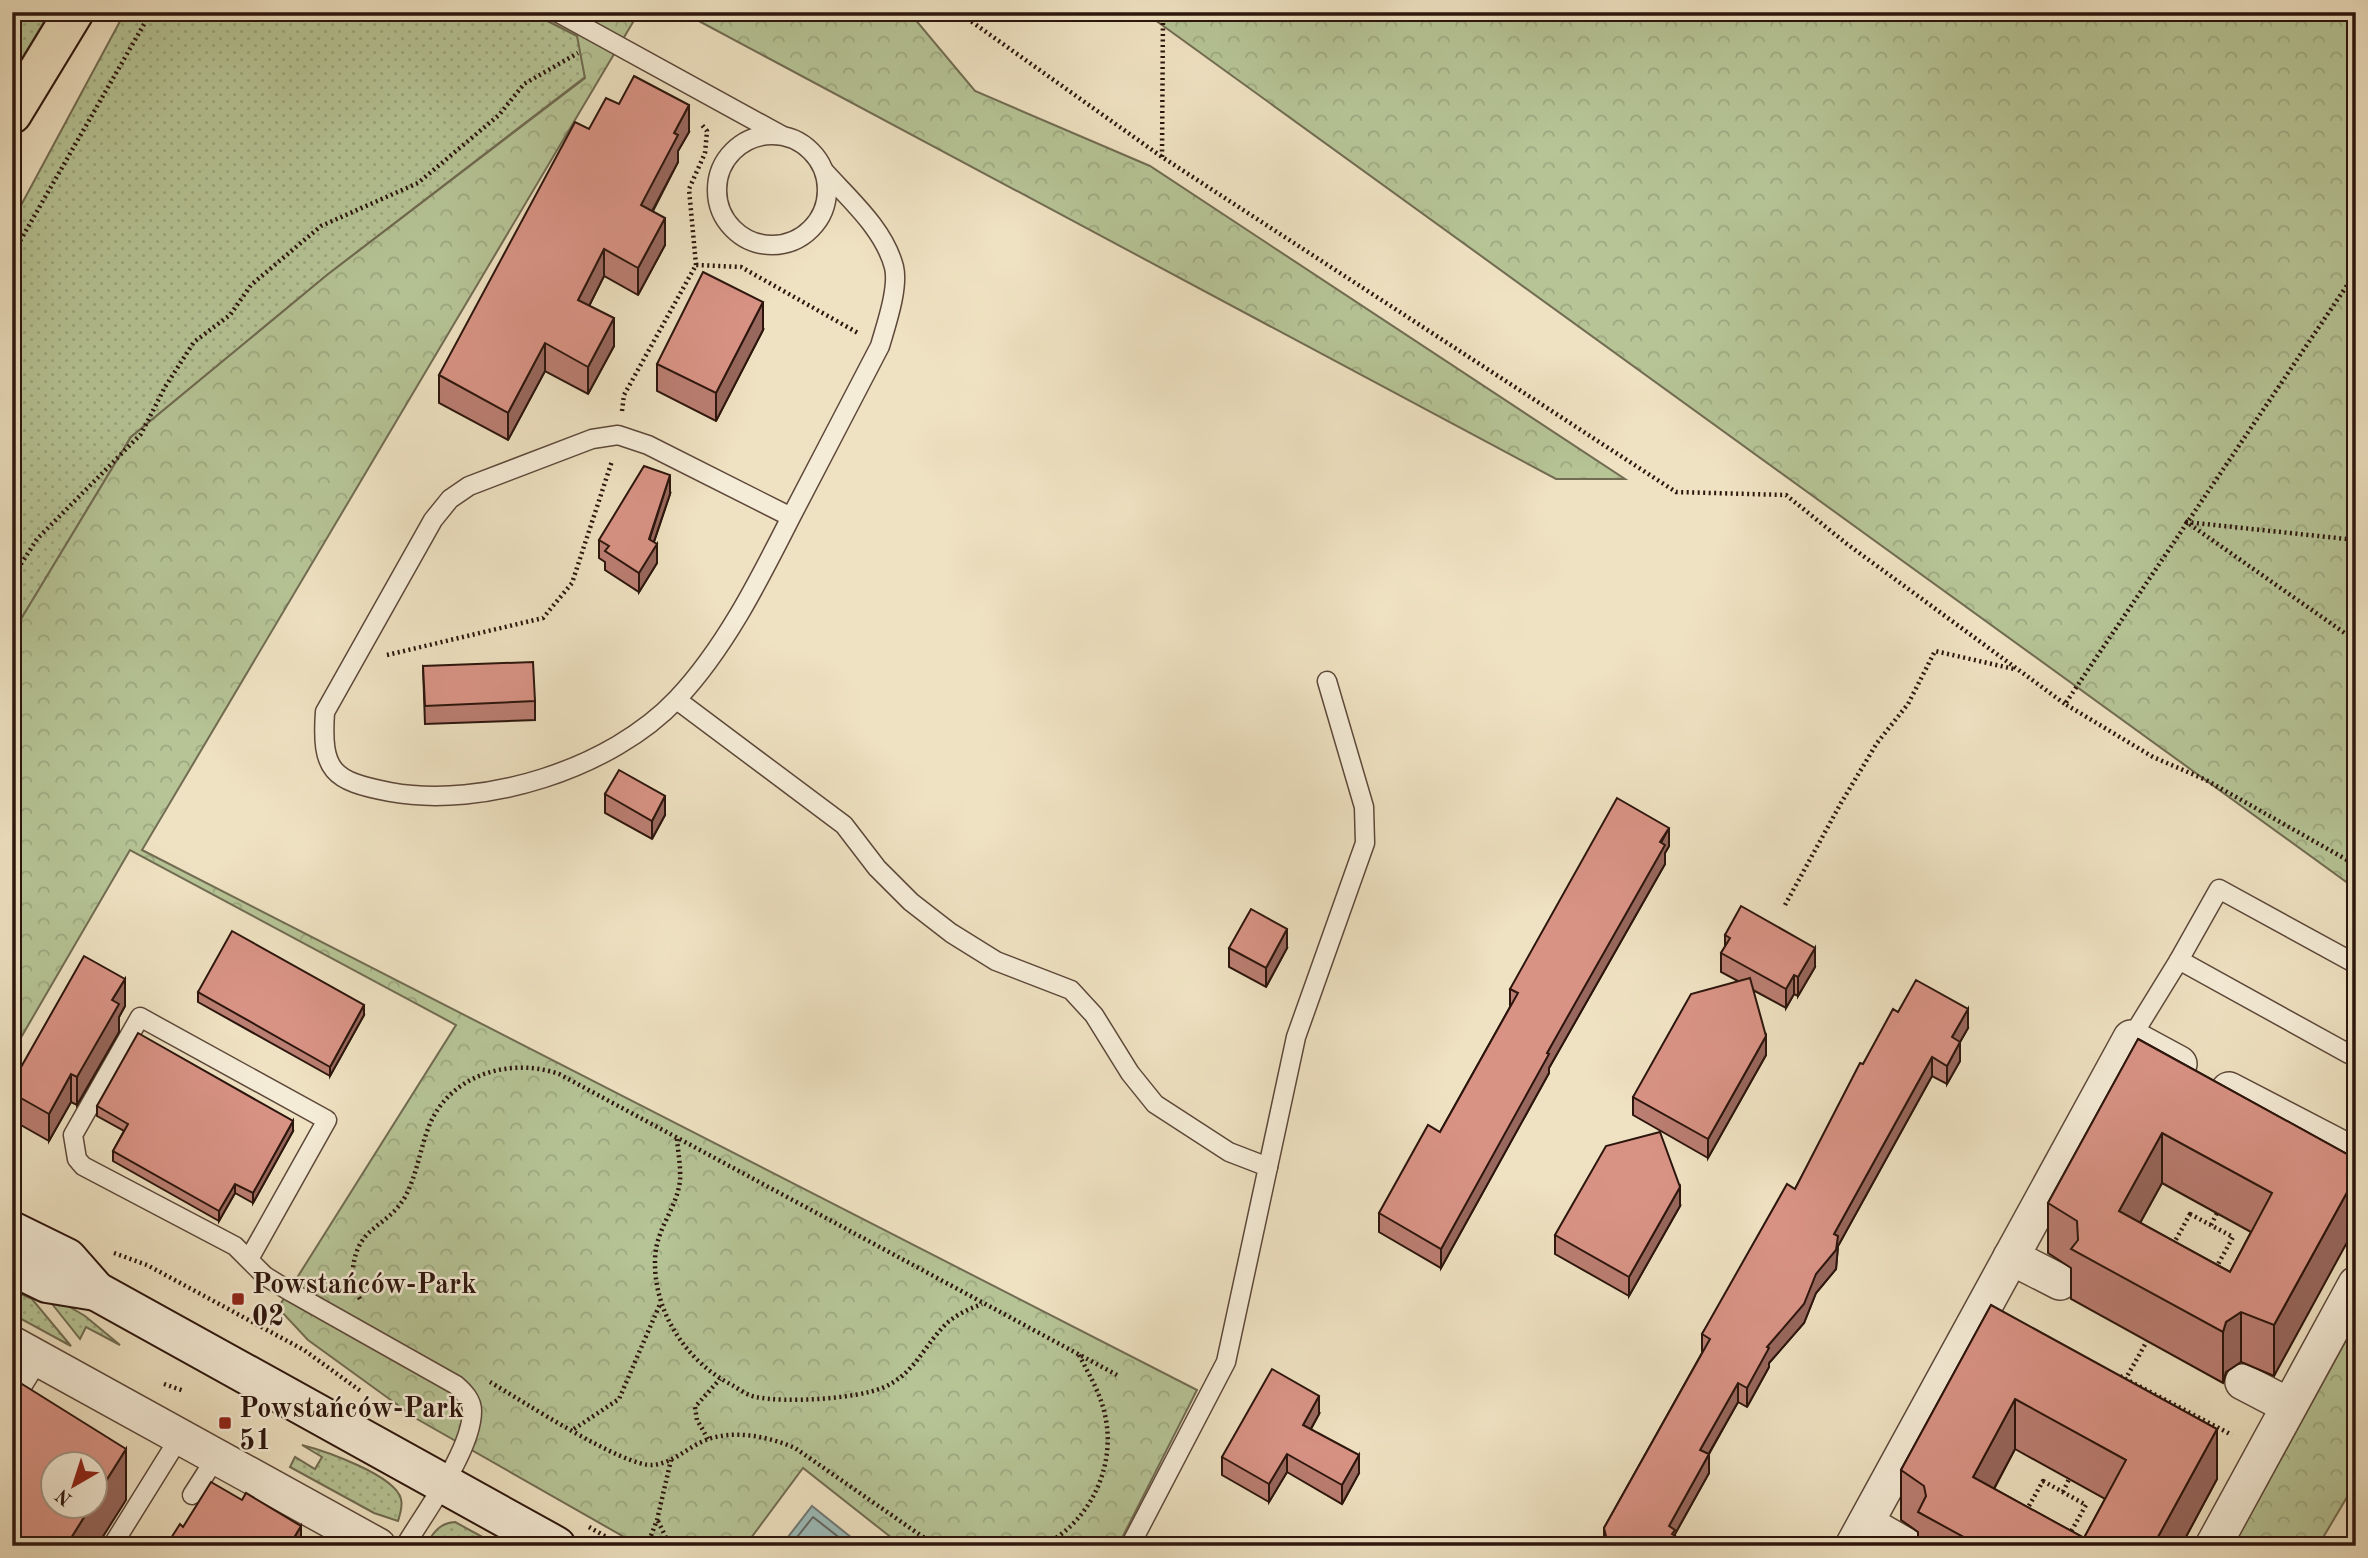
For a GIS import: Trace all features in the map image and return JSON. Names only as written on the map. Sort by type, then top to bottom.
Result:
[{"type":"main road","points":[[12,114],[74,12]]},
{"type":"street","points":[[1906,1546],[1859,1534],[2131,1038],[2356,1156]]},
{"type":"street","points":[[12,1231],[67,1258],[96,1291],[555,1546]]},
{"type":"street","points":[[2011,1257],[2060,1282]]},
{"type":"street","points":[[12,1266],[47,1283],[96,1291]]},
{"type":"street","points":[[2213,1546],[2356,1284]]},
{"type":"street","points":[[26,1352],[181,1435],[356,1540]]},
{"type":"street","points":[[2243,1382],[2289,1406]]},
{"type":"lane","points":[[557,12],[783,135],[801,142],[816,155],[825,172],[880,234],[895,269],[890,310],[880,346],[764,572],[717,648],[677,700],[636,732],[571,768],[525,784],[453,798],[419,797],[352,783],[329,766],[323,746],[325,712],[433,520],[450,499],[469,486],[592,439],[618,435],[648,445],[791,517]]},
{"type":"lane","points":[[783,135],[764,135],[745,142],[730,154],[720,170],[717,189],[720,208],[729,225],[744,238],[762,245],[781,245],[800,238],[815,226],[824,209],[828,191],[825,172]]},
{"type":"lane","points":[[1130,1546],[1226,1362],[1296,1037],[1365,843],[1364,807],[1328,681]]},
{"type":"lane","points":[[677,700],[844,825],[886,877],[911,902],[951,933],[996,961],[1072,990],[1094,1016],[1130,1073],[1155,1104],[1229,1152],[1268,1167]]},
{"type":"lane","points":[[2131,1038],[2219,889],[2356,964]]},
{"type":"lane","points":[[2179,960],[2349,1054]]},
{"type":"lane","points":[[249,1259],[327,1120],[140,1017],[73,1135],[77,1159],[83,1166],[235,1246],[265,1276],[456,1385],[466,1394],[472,1409],[470,1427],[442,1483],[405,1546]]},
{"type":"lane","points":[[12,1403],[26,1352]]},
{"type":"lane","points":[[112,1546],[181,1435]]},
{"type":"lane","points":[[192,1496],[217,1456]]},
{"type":"path","points":[[12,255],[151,12]]},
{"type":"path","points":[[958,12],[1162,157],[1676,492],[1786,495],[1847,544],[2065,705],[2153,757],[2206,780],[2356,865]]},
{"type":"path","points":[[1162,157],[1163,12]]},
{"type":"path","points":[[12,578],[37,539],[141,434],[165,387],[194,342],[230,314],[251,285],[321,226],[418,183],[499,115],[524,84],[603,37]]},
{"type":"path","points":[[696,265],[689,189],[705,153],[707,131],[697,119]]},
{"type":"path","points":[[2065,705],[2185,522],[2356,272]]},
{"type":"path","points":[[2185,522],[2356,540]]},
{"type":"path","points":[[2185,522],[2356,642]]},
{"type":"path","points":[[1785,905],[1877,743],[1908,704],[1935,651],[2018,670]]},
{"type":"path","points":[[367,1309],[356,1293],[352,1278],[358,1243],[395,1210],[405,1196],[437,1111],[483,1073],[506,1066],[545,1069],[1117,1375]]},
{"type":"path","points":[[677,1138],[680,1181],[657,1234],[654,1260],[660,1303],[693,1357],[720,1379],[755,1397],[845,1397],[881,1388],[900,1378],[917,1363],[945,1325],[983,1304]]},
{"type":"path","points":[[2211,1225],[2217,1213]]},
{"type":"path","points":[[2190,1214],[2233,1237],[2211,1277],[2188,1265],[2168,1254],[2190,1214]]},
{"type":"path","points":[[2184,1274],[2188,1265]]},
{"type":"path","points":[[574,1429],[619,1399],[660,1303]]},
{"type":"path","points":[[2120,1388],[2147,1341]]},
{"type":"path","points":[[1042,1546],[1074,1524],[1095,1496],[1102,1476],[1107,1421],[1098,1392],[1079,1355]]},
{"type":"path","points":[[2113,1372],[2264,1452]]},
{"type":"path","points":[[478,1375],[626,1459],[651,1465],[671,1460],[708,1439],[741,1435],[773,1438],[796,1448],[936,1546]]},
{"type":"path","points":[[708,1439],[697,1420],[695,1407],[720,1379]]},
{"type":"path","points":[[647,1546],[657,1520],[671,1460]]},
{"type":"path","points":[[2063,1492],[2069,1479]]},
{"type":"path","points":[[2043,1481],[2086,1505],[2064,1544],[2044,1534],[2021,1520],[2043,1481]]},
{"type":"path","points":[[657,1520],[670,1546]]},
{"type":"path","points":[[2038,1546],[2044,1534]]},
{"type":"green space","points":[[12,12],[50,12],[12,75]]},
{"type":"green space","points":[[125,12],[530,12],[578,36],[585,77],[327,275],[131,437],[12,634],[12,222]]},
{"type":"green space","points":[[530,12],[639,12],[142,850],[1197,1390],[1118,1546],[902,1546],[803,1468],[745,1546],[640,1546],[417,1419],[308,1340],[278,1308],[456,1025],[130,850],[12,1053],[12,634],[131,437],[327,275],[585,78],[577,36]]},
{"type":"green space","points":[[682,12],[909,12],[975,91],[1150,166],[1625,479],[1556,479]]},
{"type":"green space","points":[[1144,12],[2356,12],[2356,889]]},
{"type":"green space","points":[[12,1290],[32,1299],[71,1346],[12,1314]]},
{"type":"green space","points":[[41,1290],[85,1316],[120,1345],[86,1327],[80,1339]]},
{"type":"green space","points":[[2356,1322],[2356,1482],[2318,1546],[2233,1546]]},
{"type":"green space","points":[[302,1445],[358,1465],[386,1481],[401,1499],[398,1521],[374,1513],[290,1467],[295,1457],[315,1469],[322,1457]]},
{"type":"green space","points":[[455,1522],[499,1546],[438,1546],[429,1540],[440,1527]]},
{"type":"water","points":[[812,1506],[862,1546],[781,1546]]},
{"type":"building","points":[[634,76],[689,105],[674,133],[678,135],[641,205],[665,218],[638,268],[604,249],[578,300],[614,318],[588,367],[545,343],[508,413],[439,375],[575,122],[589,129],[606,98],[619,104]]},
{"type":"building","points":[[703,272],[763,302],[716,393],[657,364]]},
{"type":"building","points":[[644,466],[670,475],[649,539],[657,544],[639,573],[605,551],[609,546],[599,540]]},
{"type":"building","points":[[533,662],[535,701],[425,706],[423,666]]},
{"type":"building","points":[[619,770],[665,796],[652,821],[605,794]]},
{"type":"building","points":[[1617,798],[1669,828],[1660,842],[1665,845],[1547,1053],[1549,1054],[1441,1249],[1379,1213],[1428,1125],[1440,1132],[1518,993],[1510,989]]},
{"type":"building","points":[[1741,906],[1815,948],[1798,977],[1794,975],[1786,989],[1721,953],[1730,938],[1725,935]]},
{"type":"building","points":[[1251,909],[1287,929],[1266,968],[1229,948]]},
{"type":"building","points":[[232,931],[364,1005],[330,1067],[198,992]]},
{"type":"building","points":[[84,956],[125,979],[112,1000],[119,1004],[77,1077],[71,1074],[49,1114],[12,1093],[12,1083]]},
{"type":"building","points":[[1750,978],[1766,1036],[1708,1139],[1633,1097],[1691,994]]},
{"type":"building","points":[[1916,980],[1968,1009],[1952,1037],[1960,1042],[1947,1066],[1932,1057],[1834,1234],[1838,1236],[1836,1250],[1816,1274],[1804,1304],[1767,1347],[1769,1348],[1747,1388],[1738,1383],[1700,1450],[1709,1454],[1669,1526],[1675,1530],[1672,1534],[1685,1542],[1683,1546],[1618,1546],[1607,1540],[1604,1528],[1710,1339],[1702,1334],[1787,1184],[1795,1189],[1860,1063],[1863,1064],[1893,1009],[1898,1012]]},
{"type":"building","points":[[138,1033],[293,1121],[253,1193],[235,1184],[219,1211],[113,1151],[128,1124],[97,1106]]},
{"type":"building","points":[[2138,1039],[2356,1159],[2356,1176],[2274,1325],[2241,1312],[2226,1322],[2223,1332],[2071,1249],[2078,1240],[2077,1221],[2048,1203]],"holes":[[[2162,1133],[2272,1193],[2230,1272],[2119,1211]]]},
{"type":"building","points":[[1660,1132],[1680,1187],[1629,1277],[1555,1235],[1606,1146]]},
{"type":"building","points":[[1991,1305],[2217,1429],[2153,1546],[1980,1546],[1918,1512],[1926,1496],[1924,1486],[1901,1470]],"holes":[[[2015,1399],[2126,1460],[2084,1538],[1973,1477]]]},
{"type":"building","points":[[1272,1369],[1319,1396],[1303,1425],[1359,1455],[1342,1485],[1287,1454],[1269,1484],[1222,1457]]},
{"type":"building","points":[[22,1384],[126,1449],[108,1478],[108,1450],[38,1450],[38,1520],[82,1520],[66,1546],[12,1546],[12,1399]]},
{"type":"building","points":[[211,1482],[242,1500],[246,1493],[301,1526],[289,1546],[166,1546],[180,1524],[183,1527]]},
{"type":"place","name":"Powstańców-Park 02","points":[[238,1299]]},
{"type":"place","name":"Powstańców-Park 51","points":[[225,1423]]}]
